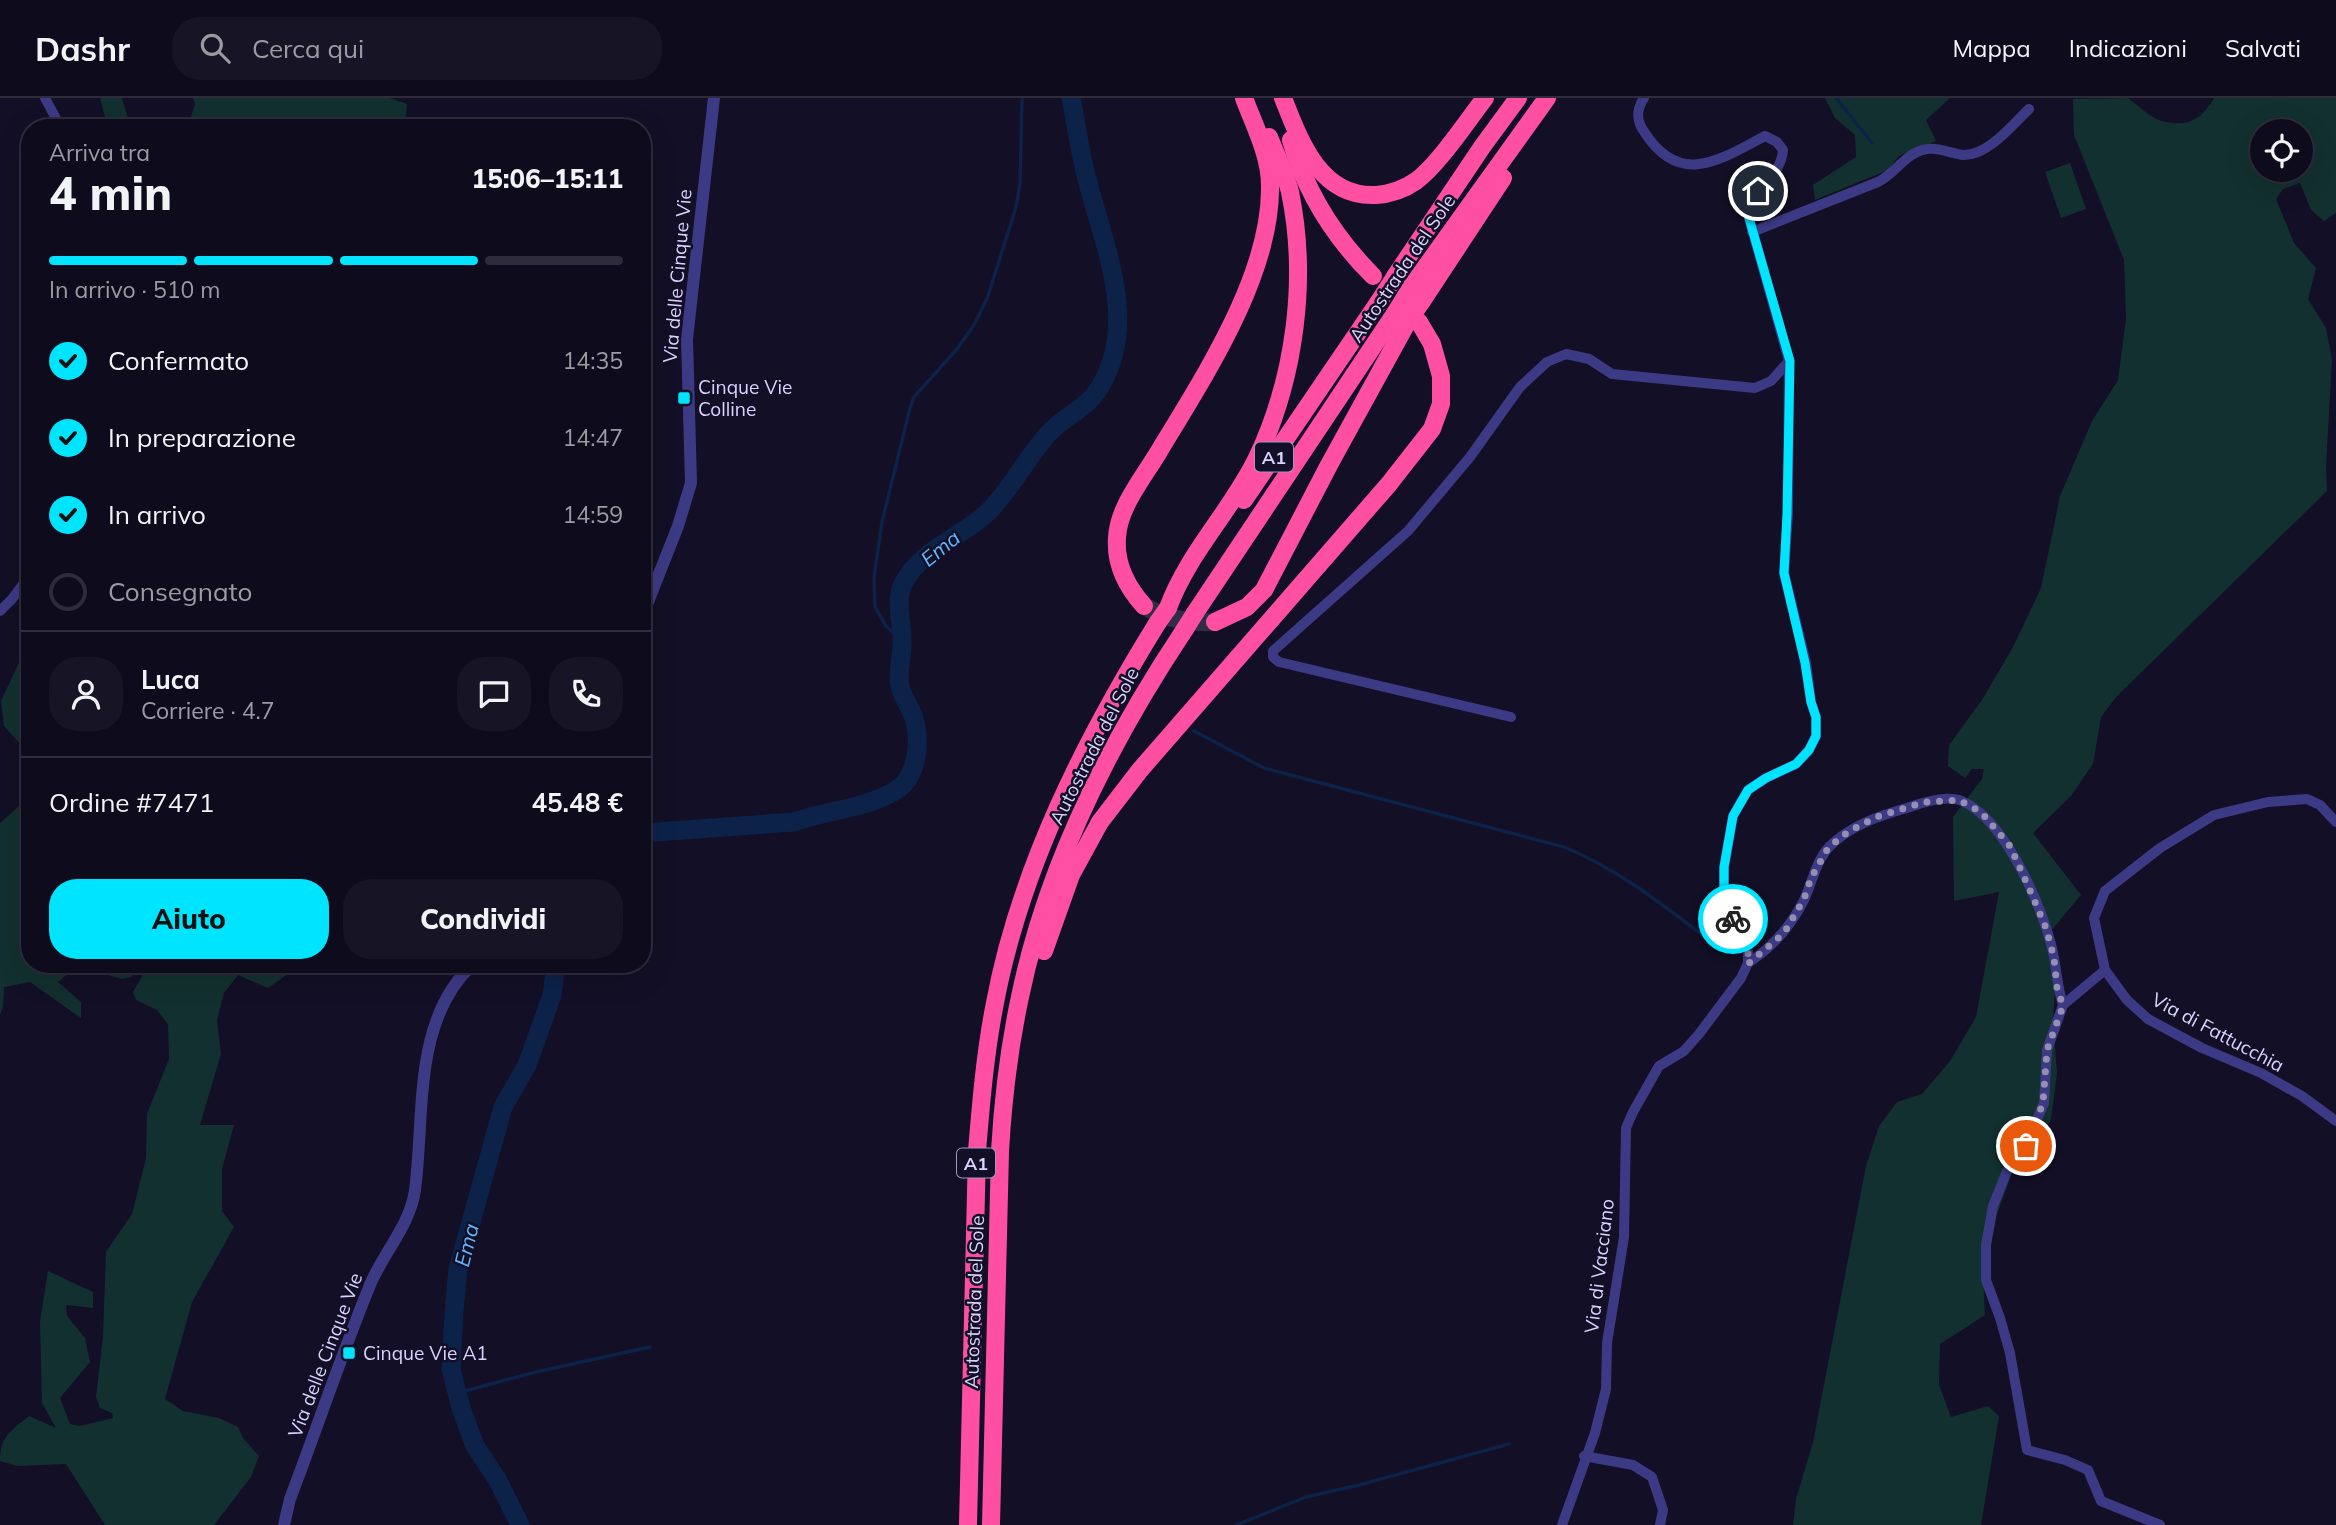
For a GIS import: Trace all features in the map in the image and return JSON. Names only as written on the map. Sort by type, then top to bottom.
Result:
[{"type":"highway","points":[[1144,606],[1125,580],[1119,561],[1117,538],[1123,512],[1234,322],[1255,268],[1268,219],[1271,183],[1263,148],[1246,98]]},
{"type":"highway","points":[[1163,615],[1177,584],[1257,458],[1278,401],[1289,359],[1297,302],[1294,214],[1289,189],[1268,134],[1246,98]]},
{"type":"highway","points":[[1282,98],[1301,143],[1324,176],[1345,191],[1368,195],[1393,194],[1416,181],[1485,98]]},
{"type":"highway","points":[[1282,98],[1284,117],[1296,159],[1313,198],[1334,231],[1373,276]]},
{"type":"highway","name":"Autostrada del Sole","points":[[968,1525],[976,1151],[981,1096],[994,1006],[1024,895],[1056,811],[1119,686],[1163,615],[1269,465],[1482,147],[1518,98]]},
{"type":"highway","name":"Autostrada del Sole","points":[[991,1525],[999,1164],[1004,1096],[1020,996],[1039,927],[1072,833],[1134,711],[1195,613],[1407,319],[1417,294],[1522,131],[1547,98]]},
{"type":"highway","points":[[1010,1054],[1057,911],[1080,857],[1100,821],[1140,770],[1389,484],[1432,429],[1441,404],[1441,376],[1432,344],[1407,319],[1264,590],[1247,607],[1214,622]]},
{"type":"street","points":[[46,98],[56,119]]},
{"type":"street","name":"Via delle Cinque Vie","points":[[651,594],[678,526],[691,483],[687,339],[714,98]]},
{"type":"street","points":[[1644,98],[1638,108],[1640,125],[1657,149],[1683,165],[1704,164],[1765,135],[1783,149],[1782,163],[1749,205],[1752,232],[1790,361],[1784,573],[1816,717],[1816,736],[1809,750],[1796,764],[1748,790],[1733,816],[1724,867],[1724,901],[1748,952],[1748,964]]},
{"type":"street","points":[[1752,232],[1878,182],[1891,175],[1908,157],[1927,149],[1966,155],[1979,152],[2029,109]]},
{"type":"street","points":[[1511,717],[1279,663],[1272,657],[1273,651],[1408,530],[1470,457],[1520,387],[1547,362],[1566,354],[1589,359],[1612,374],[1755,388],[1771,381],[1790,361]]},
{"type":"street","points":[[0,611],[21,587]]},
{"type":"street","name":"Via di Fattucchia","points":[[2336,822],[2320,804],[2307,799],[2268,802],[2214,815],[2160,848],[2105,891],[2094,918],[2105,970],[2127,1000],[2148,1019],[2203,1048],[2261,1073],[2302,1096],[2336,1121]]},
{"type":"street","name":"Via di Vacciano","points":[[1562,1525],[1584,1456],[1595,1433],[1606,1389],[1607,1342],[1624,1237],[1626,1128],[1659,1066],[1684,1051],[1741,978],[1748,964],[1784,933],[1804,899],[1811,878],[1828,848],[1849,831],[1879,816],[1925,802],[1959,800],[1981,812],[2010,846],[2046,928],[2063,1006]]},
{"type":"street","points":[[2105,970],[2063,1006],[2047,1050],[2043,1103],[2026,1146],[2007,1171],[1993,1206],[1986,1245],[1986,1280],[2010,1353],[2027,1450],[2065,1460],[2088,1471],[2101,1501],[2160,1525]]},
{"type":"street","name":"Via delle Cinque Vie","points":[[284,1525],[290,1499],[371,1282],[398,1238],[414,1193],[429,1044],[443,1004],[465,973]]},
{"type":"street","points":[[1584,1456],[1633,1465],[1652,1477],[1662,1510],[1660,1525]]},
{"type":"green space","points":[[100,98],[122,98],[128,119],[106,119]]},
{"type":"green space","points":[[193,98],[390,98],[407,104],[406,119],[189,119],[195,104]]},
{"type":"green space","points":[[1825,98],[1950,98],[1926,120],[1936,141],[1899,156],[1888,170],[1815,200],[1813,185],[1856,157],[1855,135],[1835,118]]},
{"type":"green space","points":[[2128,98],[2158,119],[2179,123],[2199,116],[2214,98],[2336,98],[2336,213],[2324,221],[2311,210],[2300,183],[2283,189],[2276,199],[2294,243],[2316,268],[2308,299],[2326,328],[2332,359],[2327,491],[2117,696],[2101,717],[2093,764],[2071,796],[2033,833],[2081,895],[2045,938],[2055,992],[2053,1020],[2057,1073],[2051,1119],[2035,1151],[2012,1173],[1982,1256],[1985,1315],[1940,1344],[1939,1385],[1951,1417],[1988,1406],[1999,1416],[1981,1525],[1793,1525],[1796,1499],[1813,1442],[1866,1166],[1879,1126],[1897,1102],[1922,1094],[1950,1061],[1976,1017],[1999,892],[1954,901],[1953,817],[1982,779],[1984,769],[1972,769],[1965,778],[1948,766],[1949,745],[1982,700],[2013,647],[2041,588],[2060,496],[2092,421],[2118,380],[2126,319],[2124,260],[2074,135],[2073,99]]},
{"type":"green space","points":[[2070,163],[2086,209],[2061,218],[2045,172]]},
{"type":"green space","points":[[21,658],[21,745],[4,726],[1,701]]},
{"type":"green space","points":[[21,805],[21,973],[69,973],[58,982],[81,1002],[81,1018],[30,982],[4,987],[0,1015],[0,823]]},
{"type":"green space","points":[[101,973],[132,973],[132,977],[122,979]]},
{"type":"green space","points":[[144,973],[289,973],[268,988],[238,975],[224,993],[217,1020],[221,1054],[200,1125],[234,1125],[222,1169],[222,1211],[234,1227],[192,1302],[165,1399],[183,1411],[219,1418],[238,1427],[243,1438],[259,1456],[251,1477],[214,1525],[105,1525],[66,1464],[17,1466],[0,1461],[4,1440],[29,1416],[56,1428],[42,1403],[40,1321],[48,1271],[93,1292],[93,1308],[66,1305],[67,1316],[85,1338],[90,1362],[60,1398],[70,1424],[80,1426],[113,1418],[112,1413],[100,1408],[96,1397],[103,1336],[106,1252],[132,1214],[146,1158],[147,1114],[169,1059],[168,1024],[157,1010],[136,1000],[133,992]]},
{"type":"waterway","points":[[903,641],[886,626],[875,607],[874,577],[882,522],[914,397],[957,349],[974,325],[987,299],[1016,207],[1020,184],[1022,98]]},
{"type":"waterway","name":"Ema","points":[[651,832],[794,822],[883,797],[903,785],[909,777],[916,757],[917,735],[913,715],[899,681],[902,648],[899,600],[902,586],[909,574],[930,553],[989,511],[1047,435],[1093,397],[1111,364],[1117,337],[1114,281],[1085,171],[1071,98]]},
{"type":"waterway","points":[[1836,98],[1872,143]]},
{"type":"waterway","points":[[1194,731],[1264,768],[1564,847],[1627,880],[1722,950]]},
{"type":"waterway","name":"Ema","points":[[520,1525],[497,1479],[475,1446],[461,1408],[451,1369],[454,1312],[458,1269],[503,1107],[527,1065],[552,995],[555,973]]},
{"type":"waterway","points":[[457,1393],[536,1372],[650,1347]]},
{"type":"waterway","points":[[1236,1525],[1306,1497],[1509,1444]]},
{"type":"tunnel","points":[[1144,606],[1178,619],[1215,622]]},
{"type":"way so far","points":[[1733,919],[1748,952],[1748,964],[1784,933],[1804,899],[1811,878],[1828,848],[1849,831],[1879,816],[1925,802],[1959,800],[1981,812],[2010,846],[2046,928],[2063,1006],[2047,1050],[2043,1103],[2026,1146]]},
{"type":"place","name":"Cinque Vie Colline","points":[[684,398]]},
{"type":"place","name":"Cinque Vie A1","points":[[349,1353]]},
{"type":"route","points":[[1733,919],[1724,901],[1724,867],[1733,816],[1748,790],[1796,764],[1809,750],[1816,736],[1816,717],[1784,573],[1790,361],[1749,218],[1749,205],[1758,191]]}]
